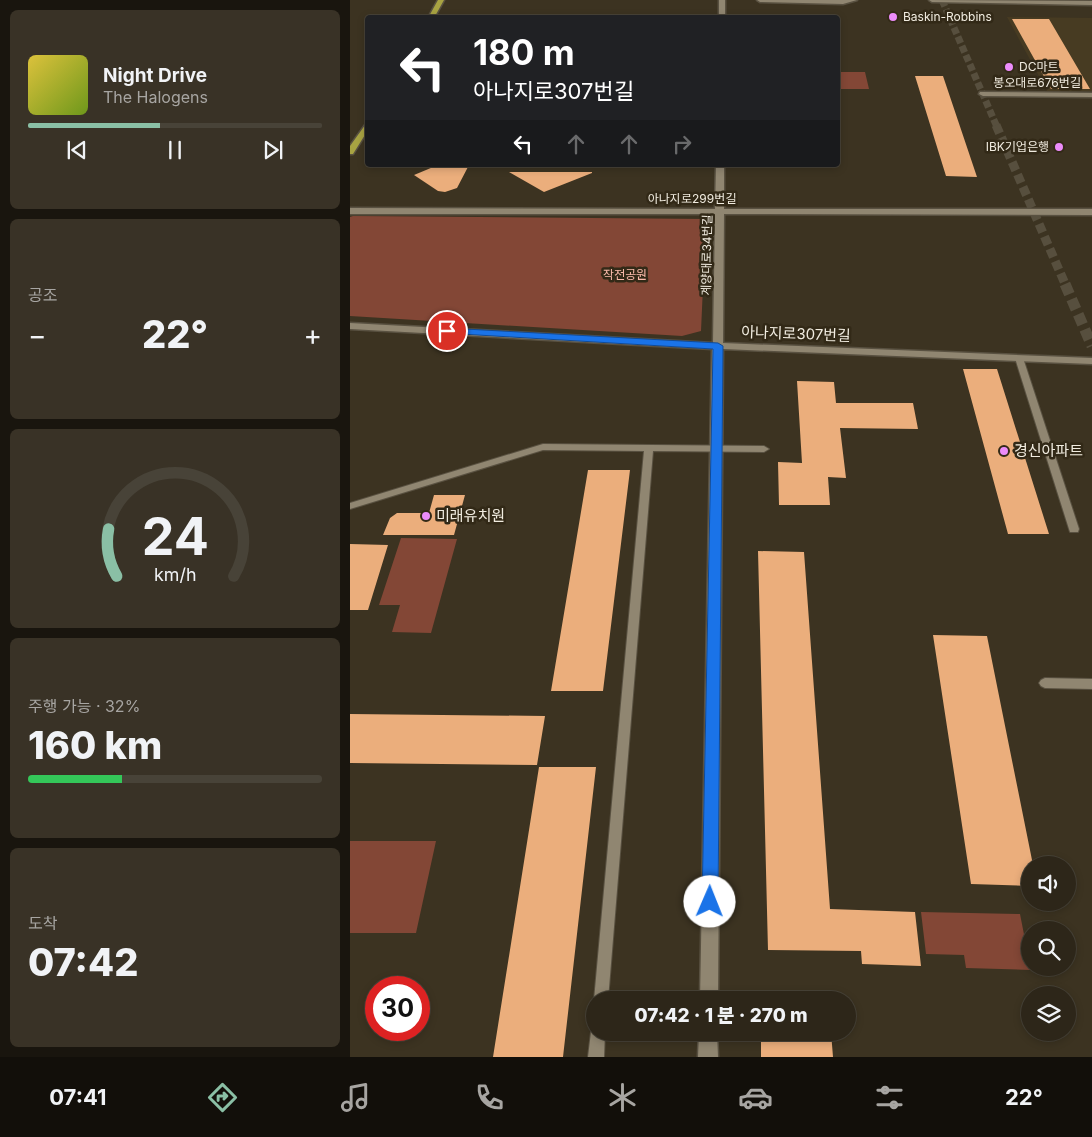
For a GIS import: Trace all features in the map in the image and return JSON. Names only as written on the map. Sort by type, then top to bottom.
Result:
[{"type":"main road","points":[[433,15],[441,0]]},
{"type":"main road","points":[[350,152],[365,128]]},
{"type":"street","points":[[722,0],[722,15]]},
{"type":"street","points":[[760,0],[843,2],[854,0]]},
{"type":"street","points":[[932,0],[1092,3]]},
{"type":"street","name":"봉오대로676번길","points":[[983,94],[1092,95]]},
{"type":"street","name":"계양대로34번길","points":[[709,991],[720,167]]},
{"type":"street","name":"아나지로299번길","points":[[350,211],[1092,212]]},
{"type":"street","name":"아나지로307번길","points":[[350,326],[718,346],[1092,361]]},
{"type":"street","points":[[708,1041],[708,1057]]},
{"type":"lane","points":[[1019,358],[1074,529]]},
{"type":"lane","points":[[350,506],[542,447],[764,450]]},
{"type":"lane","points":[[602,991],[649,448]]},
{"type":"lane","points":[[1045,683],[1092,684]]},
{"type":"lane","points":[[596,1057],[597,1041]]},
{"type":"shaded area","points":[[1007,17],[1092,18],[1092,91],[1047,91]]},
{"type":"green space","points":[[840,72],[865,72],[869,89],[840,89]]},
{"type":"green space","name":"작전공원","points":[[350,217],[706,219],[701,331],[682,336],[350,316]]},
{"type":"green space","points":[[401,538],[457,539],[431,633],[392,632],[400,605],[379,605]]},
{"type":"green space","points":[[350,841],[436,841],[416,933],[350,933]]},
{"type":"green space","points":[[921,912],[1020,914],[1021,970],[966,968],[964,955],[926,954]]},
{"type":"building","points":[[1012,19],[1049,19],[1090,89],[1051,89]]},
{"type":"building","points":[[915,76],[943,76],[977,177],[946,176]]},
{"type":"building","points":[[433,167],[468,167],[457,188],[445,192],[438,191],[414,175]]},
{"type":"building","points":[[509,172],[592,172],[592,173],[544,192]]},
{"type":"building","name":"경신아파트","points":[[963,369],[997,369],[1049,534],[1008,534]]},
{"type":"building","points":[[797,381],[834,382],[836,403],[913,403],[918,429],[840,428],[846,478],[828,477],[830,505],[779,505],[778,462],[802,463]]},
{"type":"building","points":[[588,470],[630,470],[603,691],[551,691]]},
{"type":"building","name":"미래유치원","points":[[434,495],[465,495],[454,535],[383,535],[390,518],[397,513],[429,513]]},
{"type":"building","points":[[350,544],[388,545],[368,610],[350,610]]},
{"type":"building","points":[[758,551],[804,552],[830,909],[915,912],[921,966],[862,964],[861,951],[768,950]]},
{"type":"building","points":[[933,635],[987,636],[1031,856],[1021,856],[1021,886],[971,884]]},
{"type":"building","points":[[350,714],[545,716],[537,765],[350,763]]},
{"type":"building","points":[[539,767],[596,767],[563,1057],[493,1057]]},
{"type":"building","points":[[761,1041],[832,1041],[833,1057],[761,1057]]},
{"type":"tunnel","points":[[942,0],[997,127]]},
{"type":"tunnel","points":[[996,125],[1066,286]]},
{"type":"tunnel","points":[[1065,284],[1092,346]]},
{"type":"place","name":"Baskin-Robbins","points":[[893,17]]},
{"type":"place","name":"DC마트","points":[[1009,67]]},
{"type":"place","name":"IBK기업은행","points":[[1059,147]]},
{"type":"place","name":"경신아파트","points":[[1004,451]]},
{"type":"place","name":"미래유치원","points":[[426,516]]},
{"type":"route","points":[[447,331],[718,346],[710,902]]}]
